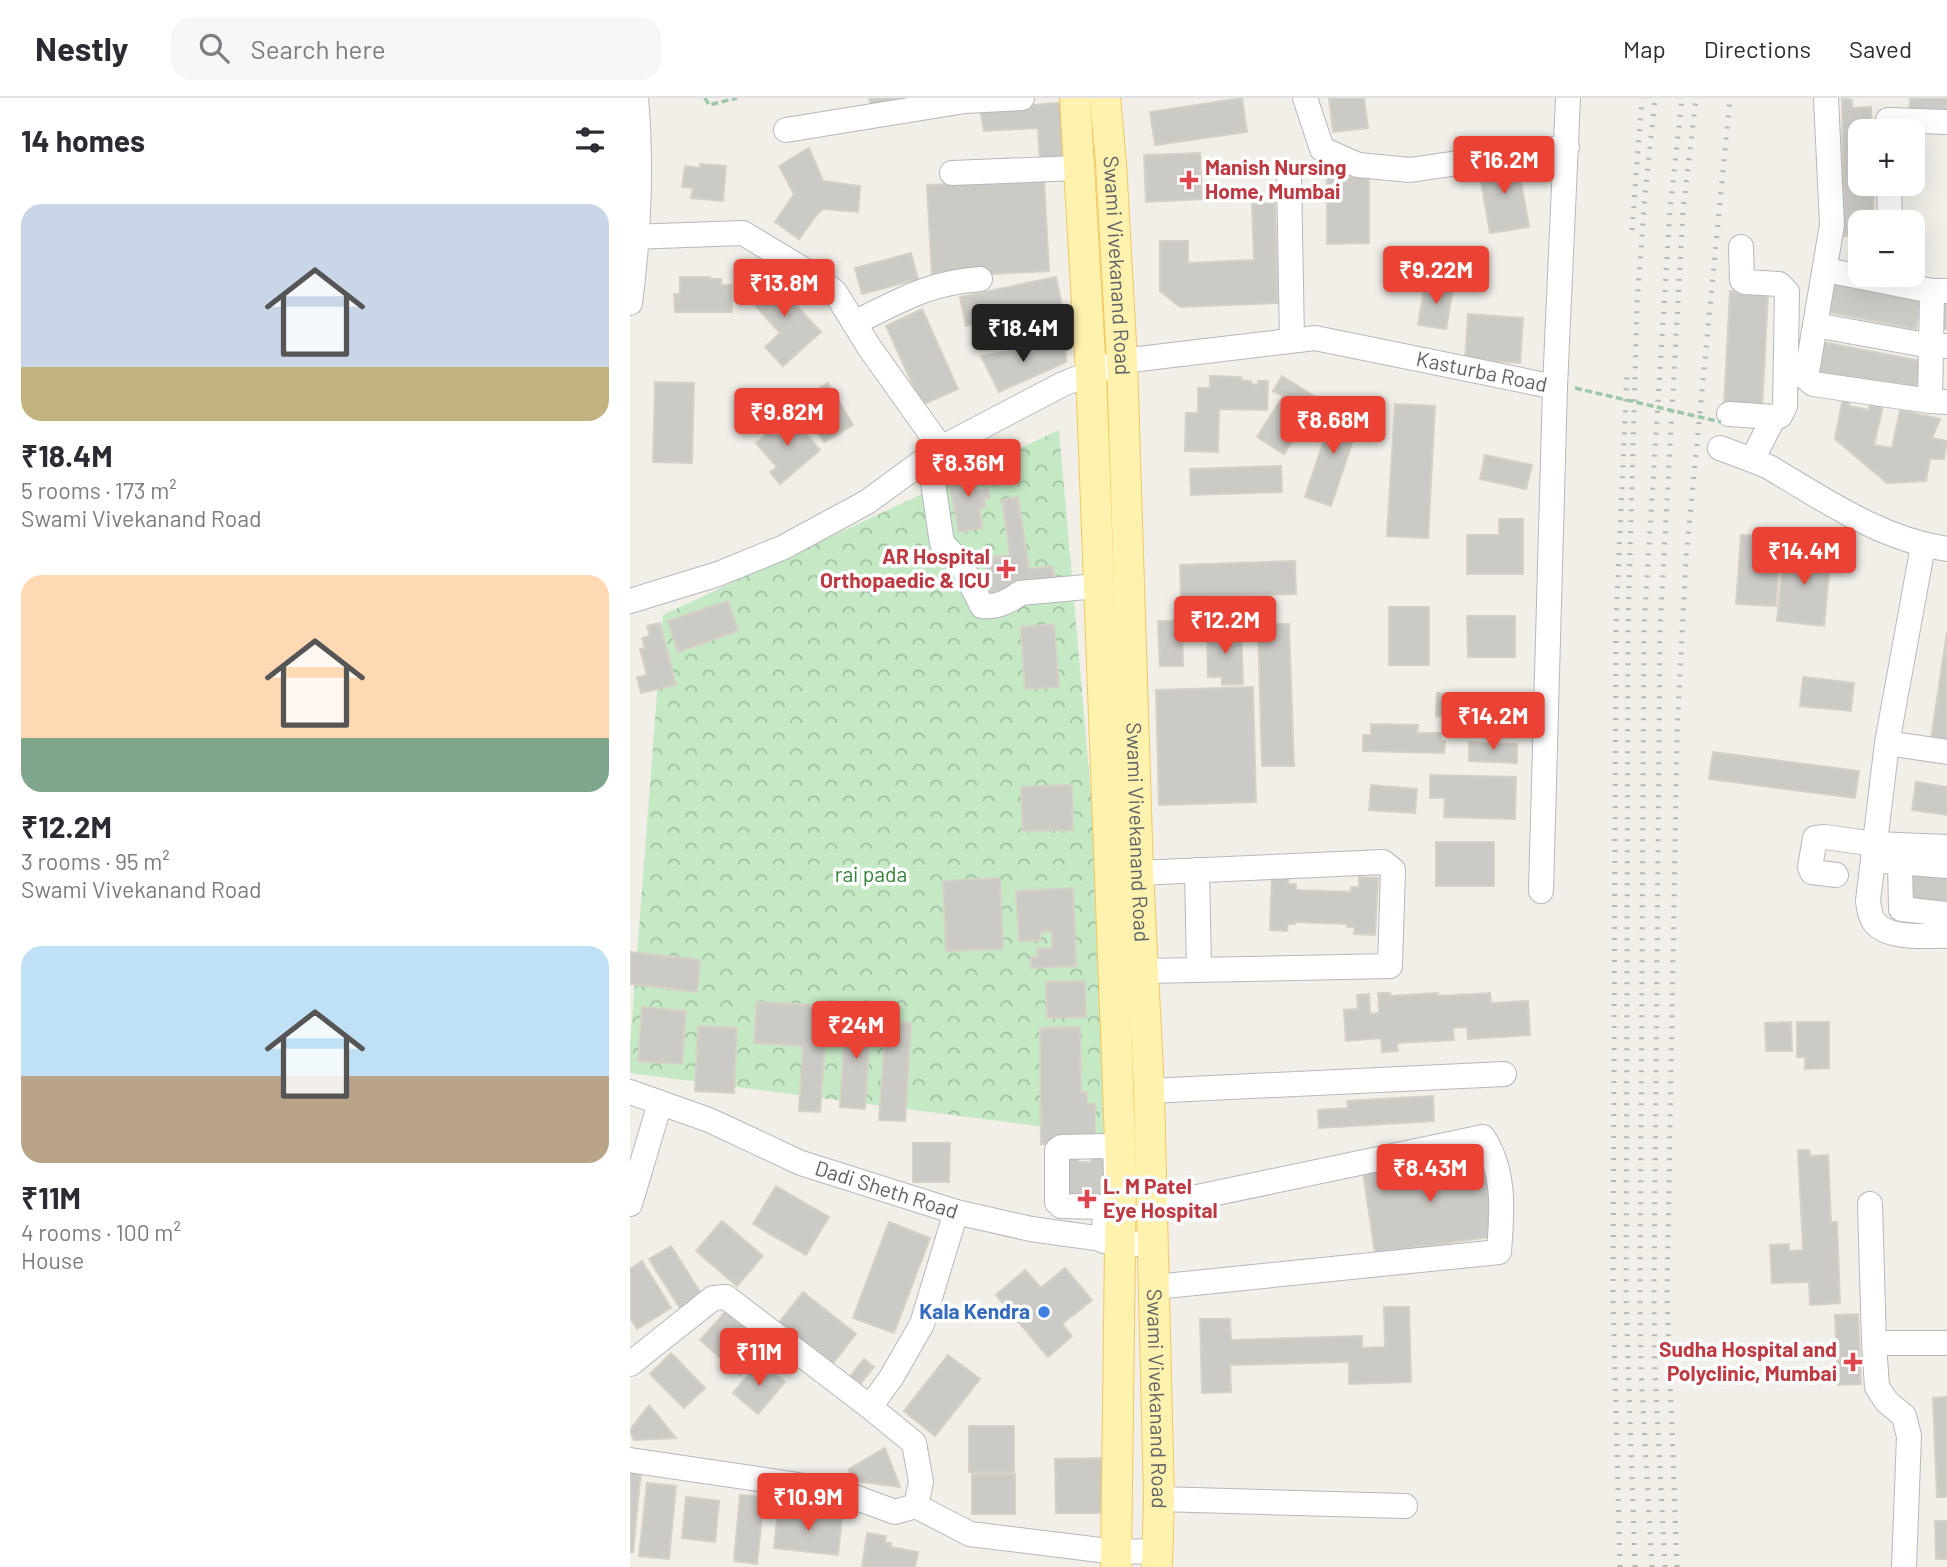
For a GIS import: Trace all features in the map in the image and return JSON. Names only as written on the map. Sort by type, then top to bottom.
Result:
[{"type":"main road","name":"Swami Vivekanand Road","points":[[1074,98],[1091,373],[1119,1157],[1113,1242],[1116,1560]]},
{"type":"main road","name":"Swami Vivekanand Road","points":[[1105,98],[1122,361],[1138,873],[1153,1200],[1159,1499],[1157,1559]]},
{"type":"street","points":[[630,303],[640,148],[636,98]]},
{"type":"street","points":[[786,130],[965,102],[1022,98]]},
{"type":"street","points":[[1305,98],[1322,149],[1358,165],[1410,170],[1567,147]]},
{"type":"street","name":"Kasturba Road","points":[[630,601],[718,574],[784,547],[867,502],[935,452],[1063,384],[1122,361],[1315,338],[1565,387],[1568,98]]},
{"type":"street","points":[[1826,98],[1832,225],[1806,373],[1809,382],[1939,401],[1940,291]]},
{"type":"street","points":[[1888,117],[1947,122]]},
{"type":"street","points":[[952,173],[1078,168]]},
{"type":"street","points":[[1289,174],[1292,340]]},
{"type":"street","points":[[634,237],[743,233],[835,292],[935,452],[942,543],[960,562],[982,606],[990,607],[1014,599],[1020,593],[1097,586]]},
{"type":"street","points":[[1725,418],[1780,416],[1785,406],[1787,292],[1779,284],[1742,280],[1741,247]]},
{"type":"street","points":[[1826,270],[1848,273]]},
{"type":"street","points":[[854,323],[915,292],[944,283],[980,279]]},
{"type":"street","points":[[1815,325],[1939,346]]},
{"type":"street","points":[[1541,891],[1565,387]]},
{"type":"street","points":[[1757,449],[1774,417]]},
{"type":"street","points":[[1720,448],[1757,449]]},
{"type":"street","points":[[1757,449],[1769,467],[1865,524],[1935,547],[1887,743],[1868,901],[1873,922],[1882,929],[1894,933],[1947,936]]},
{"type":"street","points":[[1887,743],[1947,752]]},
{"type":"street","points":[[1836,875],[1812,872],[1810,867],[1815,838],[1825,836],[1900,862],[1947,866]]},
{"type":"street","points":[[1874,852],[1947,847]]},
{"type":"street","points":[[1138,873],[1383,862],[1393,870],[1390,966],[1144,971]]},
{"type":"street","points":[[1900,862],[1900,909],[1947,914]]},
{"type":"street","points":[[1197,870],[1199,968]]},
{"type":"street","points":[[1149,1091],[1504,1074]]},
{"type":"street","name":"Dadi Sheth Road","points":[[630,1092],[709,1120],[801,1163],[956,1212],[1031,1229],[1153,1246]]},
{"type":"street","points":[[630,1204],[660,1103]]},
{"type":"street","points":[[1153,1200],[1188,1199],[1483,1137],[1493,1153],[1503,1198],[1499,1252],[1155,1287]]},
{"type":"street","points":[[1061,1147],[1115,1148],[1119,1157],[1117,1202],[1105,1207],[1061,1206],[1058,1202],[1057,1150],[1061,1147]]},
{"type":"street","points":[[1870,1204],[1877,1387],[1887,1402],[1904,1416],[1909,1436],[1904,1567]]},
{"type":"street","points":[[1105,1207],[1113,1242]]},
{"type":"street","points":[[870,1407],[922,1324],[956,1212]]},
{"type":"street","points":[[630,1364],[713,1298],[726,1297],[914,1443],[921,1482],[916,1506]]},
{"type":"street","points":[[1874,1343],[1947,1343]]},
{"type":"street","points":[[630,1460],[838,1491],[895,1512],[916,1506],[970,1534],[1116,1560],[1157,1559]]},
{"type":"street","points":[[1159,1499],[1405,1506]]},
{"type":"path","points":[[705,98],[709,104],[737,98]]},
{"type":"path","points":[[1565,387],[1725,418]]},
{"type":"green space","name":"rai pada","points":[[1059,430],[1121,1137],[630,1073],[663,615]]},
{"type":"building","points":[[869,98],[922,98],[872,109]]},
{"type":"building","points":[[1242,98],[1247,132],[1155,145],[1150,112]]},
{"type":"building","points":[[1329,98],[1364,98],[1368,128],[1333,132]]},
{"type":"building","points":[[1842,98],[1852,100],[1852,108],[1871,107],[1872,119],[1848,119],[1848,196],[1873,196],[1874,210],[1848,210],[1848,236],[1844,236]]},
{"type":"building","points":[[1910,98],[1947,98],[1947,114],[1909,113]]},
{"type":"building","points":[[1067,102],[1072,162],[1040,164],[1038,128],[984,131],[980,110]]},
{"type":"building","points":[[809,148],[823,181],[860,186],[858,212],[824,209],[799,239],[775,222],[794,194],[779,166]]},
{"type":"building","points":[[1200,153],[1202,199],[1146,202],[1144,155]]},
{"type":"building","points":[[1517,159],[1529,227],[1490,233],[1478,165]]},
{"type":"building","points":[[700,164],[726,166],[723,201],[691,198],[693,188],[682,187],[685,166],[700,168]]},
{"type":"building","points":[[1327,177],[1369,177],[1369,243],[1327,244]]},
{"type":"building","points":[[1044,180],[1049,271],[932,277],[927,185]]},
{"type":"building","points":[[1275,203],[1278,303],[1180,307],[1160,291],[1160,241],[1188,241],[1188,263],[1254,260],[1252,204]]},
{"type":"building","points":[[911,253],[918,279],[862,294],[855,268]]},
{"type":"building","points":[[765,272],[784,292],[790,286],[802,299],[796,305],[821,332],[783,366],[765,347],[780,333],[753,303],[758,297],[752,291],[755,287],[752,284]]},
{"type":"building","points":[[680,277],[710,277],[721,279],[721,285],[731,285],[732,312],[675,312],[674,294],[680,294]]},
{"type":"building","points":[[1056,277],[1062,306],[966,326],[960,297]]},
{"type":"building","points":[[1827,278],[1848,282],[1848,287],[1877,287],[1922,295],[1916,329],[1821,311]]},
{"type":"building","points":[[1425,284],[1453,288],[1446,329],[1418,325]]},
{"type":"building","points":[[1730,291],[1768,293],[1762,409],[1724,406]]},
{"type":"building","points":[[1939,297],[1947,297],[1947,329],[1938,328]]},
{"type":"building","points":[[922,309],[958,389],[922,405],[886,326]]},
{"type":"building","points":[[1468,314],[1523,318],[1520,363],[1465,359]]},
{"type":"building","points":[[1818,341],[1921,361],[1914,394],[1811,374]]},
{"type":"building","points":[[1065,342],[1066,362],[999,392],[981,356]]},
{"type":"building","points":[[1210,376],[1241,377],[1241,380],[1258,385],[1258,381],[1268,381],[1267,410],[1219,409],[1218,452],[1185,451],[1186,413],[1198,413],[1198,388],[1210,388]]},
{"type":"building","points":[[1282,376],[1319,399],[1284,454],[1257,437],[1283,396],[1273,391]]},
{"type":"building","points":[[655,382],[694,383],[692,463],[653,462]]},
{"type":"building","points":[[828,383],[853,425],[824,442],[799,401]]},
{"type":"building","points":[[1843,397],[1850,399],[1849,406],[1869,410],[1870,403],[1883,406],[1874,445],[1892,448],[1900,410],[1940,419],[1932,438],[1947,441],[1944,459],[1930,459],[1926,481],[1887,483],[1835,439]]},
{"type":"building","points":[[1395,404],[1435,406],[1428,538],[1387,536]]},
{"type":"building","points":[[1335,407],[1361,416],[1331,506],[1305,497]]},
{"type":"building","points":[[789,415],[820,450],[780,484],[770,472],[777,467],[756,443]]},
{"type":"building","points":[[1485,455],[1532,465],[1526,489],[1480,479]]},
{"type":"building","points":[[973,463],[978,490],[988,488],[990,498],[984,499],[986,506],[979,508],[983,528],[959,532],[950,485],[956,483],[953,469]]},
{"type":"building","points":[[1281,466],[1282,492],[1191,495],[1190,469]]},
{"type":"building","points":[[1018,497],[1029,569],[1052,566],[1055,579],[991,597],[985,558],[1010,555],[1002,500]]},
{"type":"building","points":[[1499,519],[1523,519],[1523,574],[1467,574],[1467,535],[1499,535]]},
{"type":"building","points":[[1741,535],[1781,537],[1776,606],[1736,604]]},
{"type":"building","points":[[1784,549],[1831,553],[1824,626],[1777,621]]},
{"type":"building","points":[[1295,561],[1296,594],[1181,597],[1180,565]]},
{"type":"building","points":[[728,601],[738,631],[678,652],[668,621]]},
{"type":"building","points":[[1389,607],[1429,607],[1429,665],[1389,665]]},
{"type":"building","points":[[1467,616],[1515,616],[1515,657],[1468,657]]},
{"type":"building","points":[[1158,621],[1182,621],[1183,666],[1160,666]]},
{"type":"building","points":[[660,623],[676,685],[641,693],[637,677],[647,675],[640,649],[645,648],[642,638],[650,636],[647,626]]},
{"type":"building","points":[[1054,624],[1059,687],[1025,689],[1021,627]]},
{"type":"building","points":[[1289,624],[1294,766],[1262,766],[1258,625]]},
{"type":"building","points":[[1241,629],[1243,684],[1222,685],[1222,677],[1208,677],[1207,630]]},
{"type":"building","points":[[1947,632],[1947,748],[1930,746]]},
{"type":"building","points":[[1803,677],[1854,683],[1851,711],[1800,706]]},
{"type":"building","points":[[1253,687],[1256,802],[1159,805],[1156,690]]},
{"type":"building","points":[[1437,693],[1515,697],[1514,720],[1436,716]]},
{"type":"building","points":[[1371,724],[1418,725],[1417,733],[1441,733],[1441,741],[1445,741],[1444,753],[1363,751],[1363,735],[1371,735]]},
{"type":"building","points":[[1469,742],[1517,744],[1517,763],[1469,761]]},
{"type":"building","points":[[1713,752],[1859,771],[1855,798],[1709,779]]},
{"type":"building","points":[[1430,775],[1516,777],[1515,819],[1444,817],[1445,798],[1430,798]]},
{"type":"building","points":[[1916,782],[1947,787],[1947,815],[1912,810]]},
{"type":"building","points":[[1072,785],[1073,830],[1023,831],[1021,787]]},
{"type":"building","points":[[1371,785],[1417,789],[1415,813],[1369,810]]},
{"type":"building","points":[[1436,842],[1494,842],[1494,886],[1436,886]]},
{"type":"building","points":[[1912,867],[1947,869],[1947,910],[1910,908]]},
{"type":"building","points":[[1272,873],[1289,874],[1288,884],[1296,884],[1296,890],[1351,892],[1351,887],[1359,887],[1359,877],[1378,878],[1375,935],[1354,934],[1355,927],[1347,927],[1347,924],[1295,922],[1288,924],[1287,931],[1270,930]]},
{"type":"building","points":[[1000,878],[1003,949],[946,951],[943,881]]},
{"type":"building","points":[[1073,888],[1076,966],[1031,968],[1031,957],[1038,957],[1037,949],[1052,948],[1052,931],[1040,932],[1041,940],[1019,941],[1016,891]]},
{"type":"building","points":[[630,952],[700,960],[697,992],[630,984]]},
{"type":"building","points":[[1085,981],[1086,1017],[1047,1018],[1046,982]]},
{"type":"building","points":[[1378,993],[1390,993],[1391,996],[1438,993],[1438,996],[1490,993],[1491,1003],[1528,1001],[1530,1035],[1468,1039],[1467,1027],[1453,1028],[1454,1040],[1397,1043],[1398,1051],[1382,1052],[1381,1038],[1346,1041],[1344,1010],[1358,1009],[1357,995],[1369,994],[1370,1014],[1379,1013]]},
{"type":"building","points":[[757,1002],[828,1006],[820,1112],[799,1111],[803,1046],[754,1043]]},
{"type":"building","points":[[642,1007],[686,1011],[682,1064],[638,1061]]},
{"type":"building","points":[[846,1013],[871,1014],[865,1109],[840,1107]]},
{"type":"building","points":[[886,1022],[911,1023],[905,1121],[879,1120]]},
{"type":"building","points":[[1791,1022],[1792,1051],[1766,1051],[1765,1023]]},
{"type":"building","points":[[1797,1022],[1829,1022],[1829,1068],[1805,1069],[1805,1057],[1797,1057]]},
{"type":"building","points":[[698,1026],[737,1028],[734,1093],[695,1091]]},
{"type":"building","points":[[1080,1027],[1081,1092],[1087,1092],[1087,1104],[1095,1104],[1095,1144],[1041,1144],[1040,1028]]},
{"type":"building","points":[[1433,1096],[1434,1121],[1319,1128],[1318,1110],[1348,1108],[1347,1101]]},
{"type":"building","points":[[913,1143],[950,1143],[949,1182],[913,1182]]},
{"type":"building","points":[[1798,1150],[1809,1150],[1810,1156],[1828,1155],[1831,1222],[1837,1222],[1840,1303],[1810,1305],[1809,1282],[1772,1283],[1770,1245],[1789,1244],[1789,1251],[1803,1250]]},
{"type":"building","points":[[1062,1152],[1078,1152],[1078,1162],[1091,1162],[1091,1152],[1114,1152],[1114,1202],[1061,1201]]},
{"type":"building","points":[[1485,1156],[1497,1236],[1375,1253],[1363,1172]]},
{"type":"building","points":[[776,1186],[829,1217],[806,1255],[753,1224]]},
{"type":"building","points":[[722,1221],[763,1256],[737,1286],[696,1251]]},
{"type":"building","points":[[889,1222],[930,1238],[894,1333],[853,1318]]},
{"type":"building","points":[[671,1246],[705,1300],[683,1313],[649,1259]]},
{"type":"building","points":[[642,1261],[671,1308],[637,1329],[630,1318],[630,1269]]},
{"type":"building","name":"Kala Kendra","points":[[1065,1268],[1092,1300],[1062,1324],[1072,1336],[1048,1357],[996,1295],[1025,1270],[1041,1288]]},
{"type":"building","points":[[803,1292],[856,1334],[830,1367],[777,1325]]},
{"type":"building","points":[[1384,1307],[1409,1307],[1411,1382],[1349,1384],[1349,1362],[1230,1365],[1231,1392],[1202,1393],[1200,1319],[1230,1319],[1231,1340],[1362,1336],[1362,1348],[1385,1347]]},
{"type":"building","points":[[726,1311],[766,1347],[740,1375],[700,1340]]},
{"type":"building","points":[[1858,1314],[1861,1384],[1838,1385],[1835,1315]]},
{"type":"building","points":[[671,1353],[705,1388],[684,1408],[650,1374]]},
{"type":"building","points":[[948,1355],[980,1379],[935,1436],[904,1411]]},
{"type":"building","points":[[864,1359],[874,1367],[857,1388],[847,1380]]},
{"type":"building","points":[[760,1361],[785,1382],[758,1414],[733,1393]]},
{"type":"building","points":[[1947,1397],[1947,1497],[1937,1497],[1933,1398]]},
{"type":"building","points":[[649,1405],[676,1438],[634,1440],[630,1430]]},
{"type":"building","points":[[969,1426],[1014,1426],[1014,1472],[969,1472]]},
{"type":"building","points":[[885,1448],[900,1487],[850,1480],[849,1469]]},
{"type":"building","points":[[1105,1458],[1106,1513],[1056,1513],[1055,1459]]},
{"type":"building","points":[[630,1470],[641,1471],[633,1552],[630,1552]]},
{"type":"building","points":[[972,1474],[1015,1474],[1015,1514],[972,1514]]},
{"type":"building","points":[[647,1483],[676,1486],[669,1559],[639,1556]]},
{"type":"building","points":[[740,1495],[764,1497],[757,1564],[734,1561]]},
{"type":"building","points":[[686,1497],[719,1501],[715,1542],[682,1538]]},
{"type":"building","points":[[778,1511],[842,1518],[838,1555],[774,1548]]},
{"type":"building","points":[[1935,1521],[1947,1521],[1947,1559],[1936,1559]]},
{"type":"building","points":[[867,1533],[886,1536],[885,1543],[891,1543],[890,1547],[918,1552],[915,1567],[862,1567]]},
{"type":"railway","points":[[1632,230],[1642,98]]},
{"type":"railway","points":[[1635,1567],[1626,1299],[1628,625],[1637,303],[1655,98]]},
{"type":"railway","points":[[1652,1567],[1641,1372],[1640,1298],[1644,626],[1670,210],[1682,98]]},
{"type":"railway","points":[[1665,1567],[1654,1298],[1660,628],[1683,211],[1696,98]]},
{"type":"railway","points":[[1677,1567],[1667,1297],[1677,733],[1686,558],[1730,98]]},
{"type":"railway","points":[[1620,1567],[1613,1297],[1616,622],[1627,374]]},
{"type":"place","name":"Manish Nursing Home, Mumbai","points":[[1189,180]]},
{"type":"place","name":"AR Hospital Orthopaedic & ICU","points":[[1006,569]]},
{"type":"place","name":"L. M Patel Eye Hospital","points":[[1087,1199]]},
{"type":"place","name":"Kala Kendra","points":[[1044,1312]]},
{"type":"place","name":"Sudha Hospital and Polyclinic, Mumbai","points":[[1853,1362]]}]
